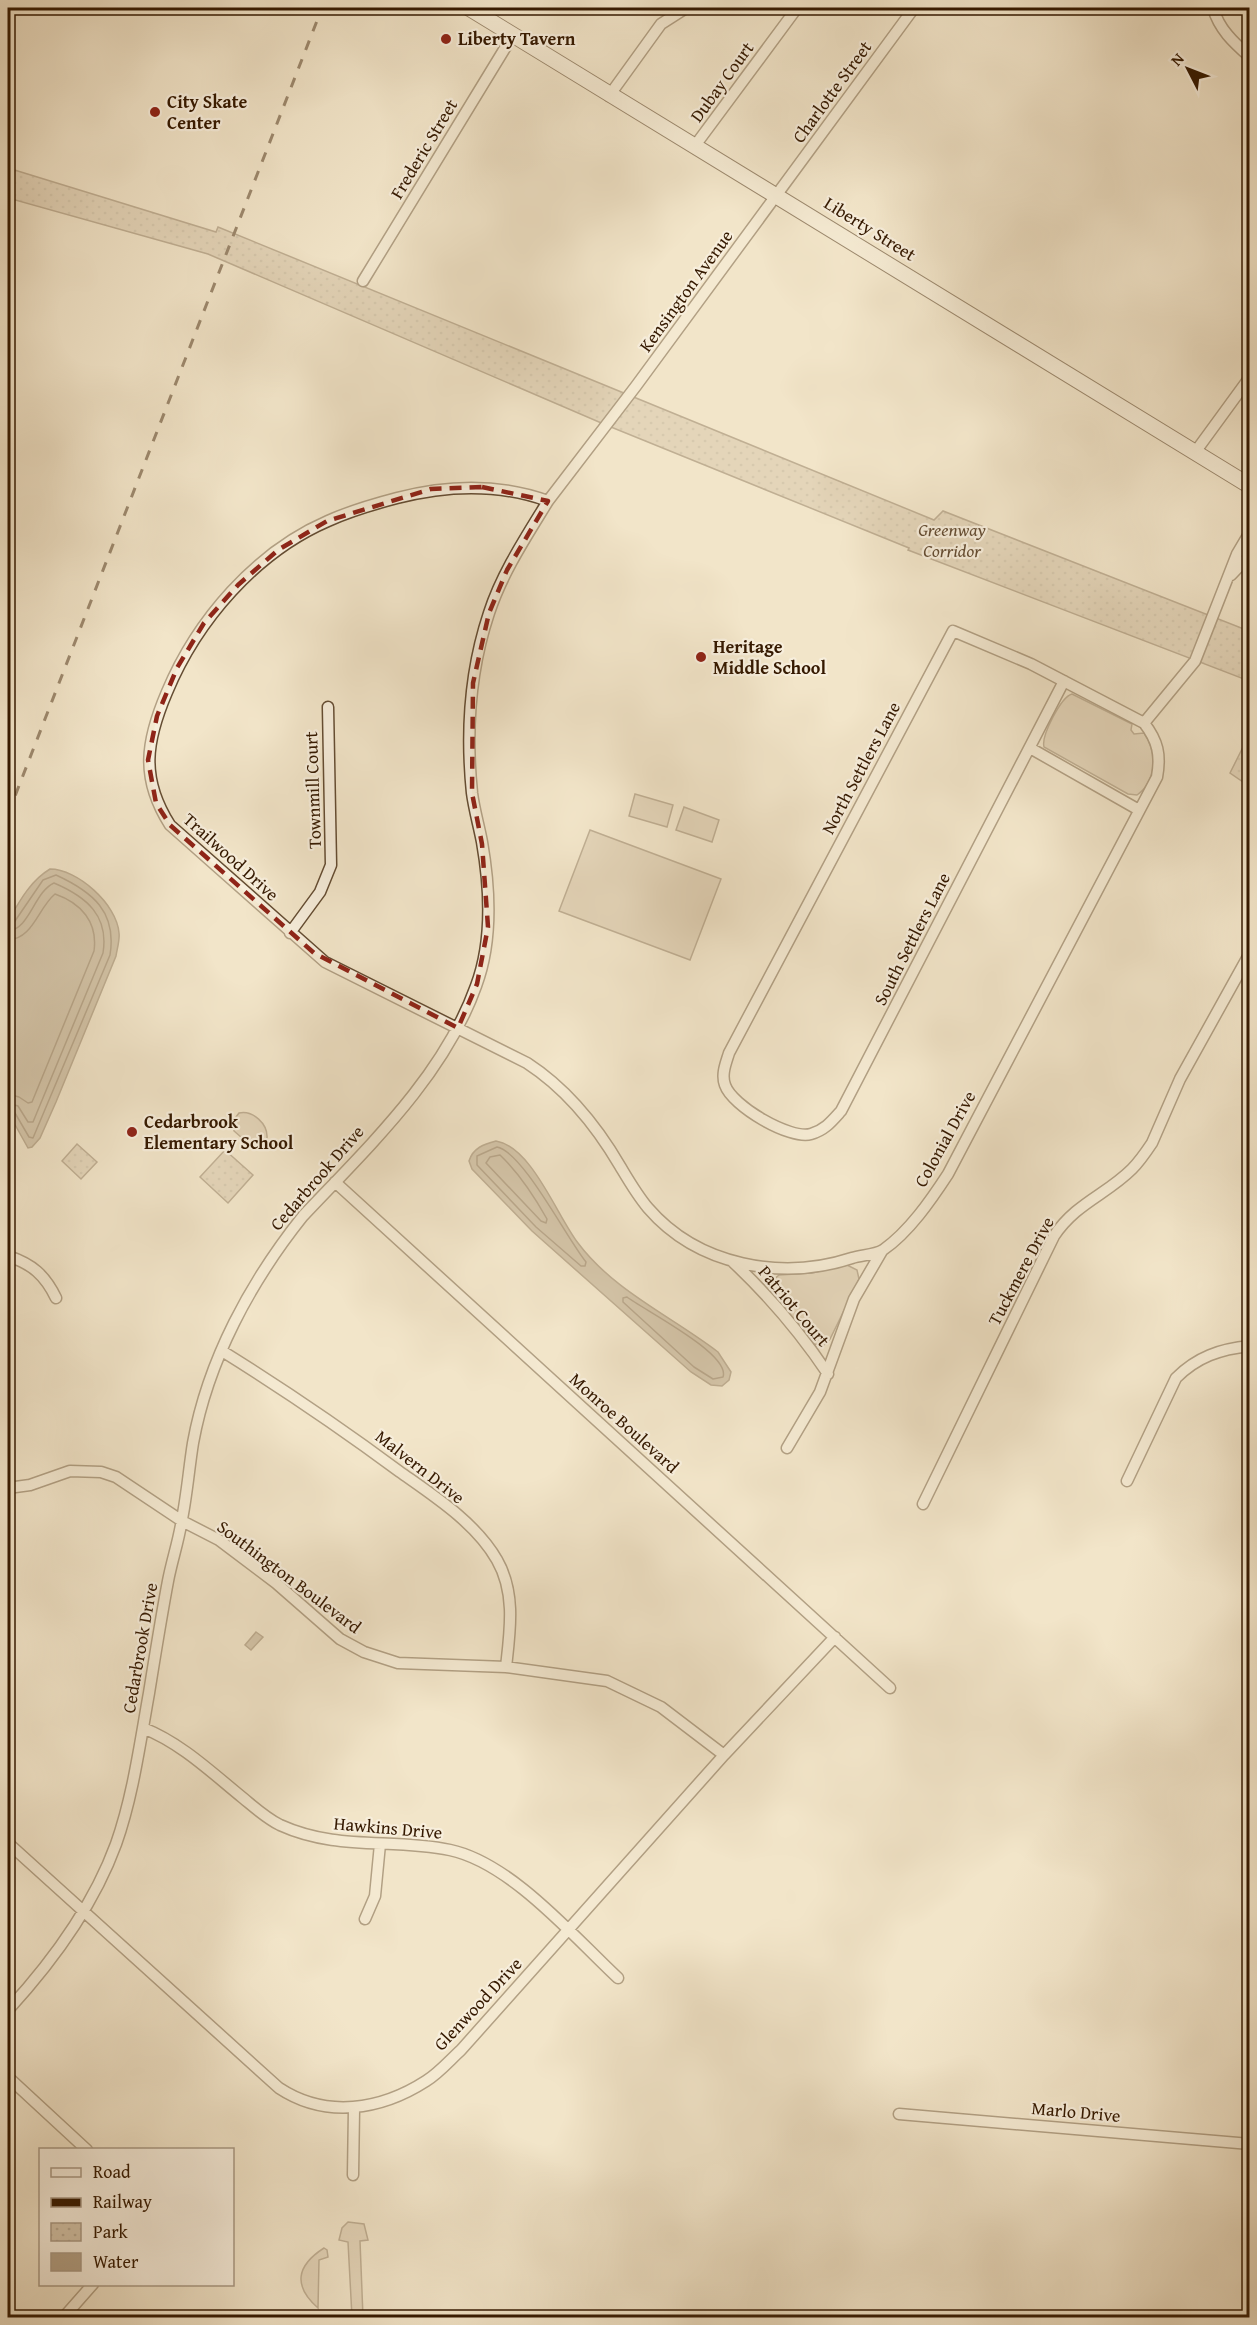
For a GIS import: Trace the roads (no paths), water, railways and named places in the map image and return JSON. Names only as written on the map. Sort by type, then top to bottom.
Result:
[{"type":"street","points":[[609,96],[661,24],[686,8]]},
{"type":"street","name":"Dubay Court","points":[[694,147],[797,8]]},
{"type":"street","name":"Charlotte Street","points":[[777,195],[914,8]]},
{"type":"street","points":[[1213,8],[1216,19],[1230,39],[1250,57]]},
{"type":"street","name":"Liberty Street","points":[[476,10],[609,96],[777,195],[1250,486]]},
{"type":"street","name":"Frederic Street","points":[[363,281],[513,35]]},
{"type":"street","name":"Kensington Avenue","points":[[548,501],[777,195]]},
{"type":"street","points":[[1196,451],[1250,377]]},
{"type":"street","name":"Trailwood Drive","points":[[458,1028],[325,962],[290,933],[170,825],[156,802],[148,760],[157,716],[177,668],[204,623],[238,585],[278,550],[327,521],[376,504],[431,489],[482,487],[524,493],[548,501]]},
{"type":"street","name":"Cedarbrook Drive","points":[[8,2010],[39,1976],[83,1911],[101,1880],[116,1842],[126,1810],[143,1728],[168,1578],[182,1521],[194,1441],[206,1394],[222,1351],[241,1310],[283,1240],[430,1075],[458,1028],[477,984],[488,927],[483,854],[472,793],[469,716],[473,683],[489,613],[507,570],[548,501]]},
{"type":"street","points":[[1144,723],[1185,676],[1203,646],[1237,554],[1250,532]]},
{"type":"street","points":[[1230,576],[1250,555]]},
{"type":"street","name":"North Settlers Lane","points":[[743,1107],[736,1102],[724,1084],[724,1070],[729,1053],[953,631],[1031,664],[1144,723]]},
{"type":"street","name":"South Settlers Lane","points":[[743,1107],[784,1129],[809,1135],[826,1128],[841,1111],[1064,681]]},
{"type":"street","name":"Townmill Court","points":[[290,933],[320,892],[331,864],[328,707]]},
{"type":"street","name":"Colonial Drive","points":[[882,1251],[927,1205],[948,1174],[1157,777],[1160,762],[1155,737],[1144,723]]},
{"type":"street","points":[[1030,748],[1140,810]]},
{"type":"street","name":"Tuckmere Drive","points":[[923,1504],[1054,1236],[1078,1207],[1120,1179],[1142,1157],[1152,1143],[1201,1037],[1250,953]]},
{"type":"street","points":[[458,1028],[527,1063],[557,1084],[584,1113],[648,1208],[666,1226],[692,1244],[733,1262],[763,1269],[807,1268],[882,1251]]},
{"type":"street","name":"Monroe Boulevard","points":[[335,1182],[890,1688]]},
{"type":"street","name":"Patriot Court","points":[[787,1448],[828,1374],[854,1299],[882,1251]]},
{"type":"street","points":[[8,1256],[34,1266],[50,1285],[56,1298]]},
{"type":"street","name":"Patriot Court","points":[[733,1262],[761,1288],[802,1336],[828,1374]]},
{"type":"street","points":[[1127,1480],[1176,1378],[1187,1368],[1215,1351],[1250,1346]]},
{"type":"street","name":"Malvern Drive","points":[[222,1351],[296,1397],[352,1436],[458,1517],[485,1543],[498,1561],[510,1600],[506,1667]]},
{"type":"street","name":"Southington Boulevard","points":[[8,1488],[30,1485],[70,1471],[101,1472],[136,1489],[182,1521],[220,1541],[276,1583],[340,1639],[364,1652],[417,1665],[506,1667],[607,1681],[660,1707],[724,1755]]},
{"type":"street","name":"Glenwood Drive","points":[[8,1843],[282,2090],[327,2106],[354,2109],[393,2099],[428,2080],[461,2050],[724,1755],[835,1637]]},
{"type":"street","name":"Hawkins Drive","points":[[143,1728],[166,1737],[278,1824],[336,1842],[447,1850],[484,1862],[519,1886],[618,1978]]},
{"type":"street","points":[[365,1919],[375,1896],[380,1844]]},
{"type":"street","points":[[8,2077],[85,2148]]},
{"type":"street","points":[[353,2175],[354,2109]]},
{"type":"street","name":"Marlo Drive","points":[[899,2114],[1250,2144]]},
{"type":"street","points":[[63,2318],[91,2286]]},
{"type":"water","points":[[50,869],[72,875],[94,890],[117,922],[119,939],[116,956],[56,1102],[40,1138],[28,1148],[8,1112],[8,921],[31,886]]},
{"type":"water","points":[[496,1141],[509,1146],[532,1169],[570,1231],[592,1260],[626,1289],[718,1352],[731,1372],[729,1380],[722,1386],[711,1385],[691,1372],[532,1231],[472,1169],[469,1161],[473,1153],[483,1145]]},
{"type":"water","points":[[256,1632],[263,1637],[251,1650],[245,1645]]},
{"type":"railway","points":[[8,814],[322,8]]},
{"type":"place","name":"Liberty Tavern","points":[[446,39]]},
{"type":"place","name":"City Skate Center","points":[[155,112]]},
{"type":"place","name":"Heritage Middle School","points":[[701,657]]},
{"type":"place","name":"Cedarbrook Elementary School","points":[[132,1132]]},
{"type":"park label","name":"Greenway Corridor","points":[[952,540]]}]
